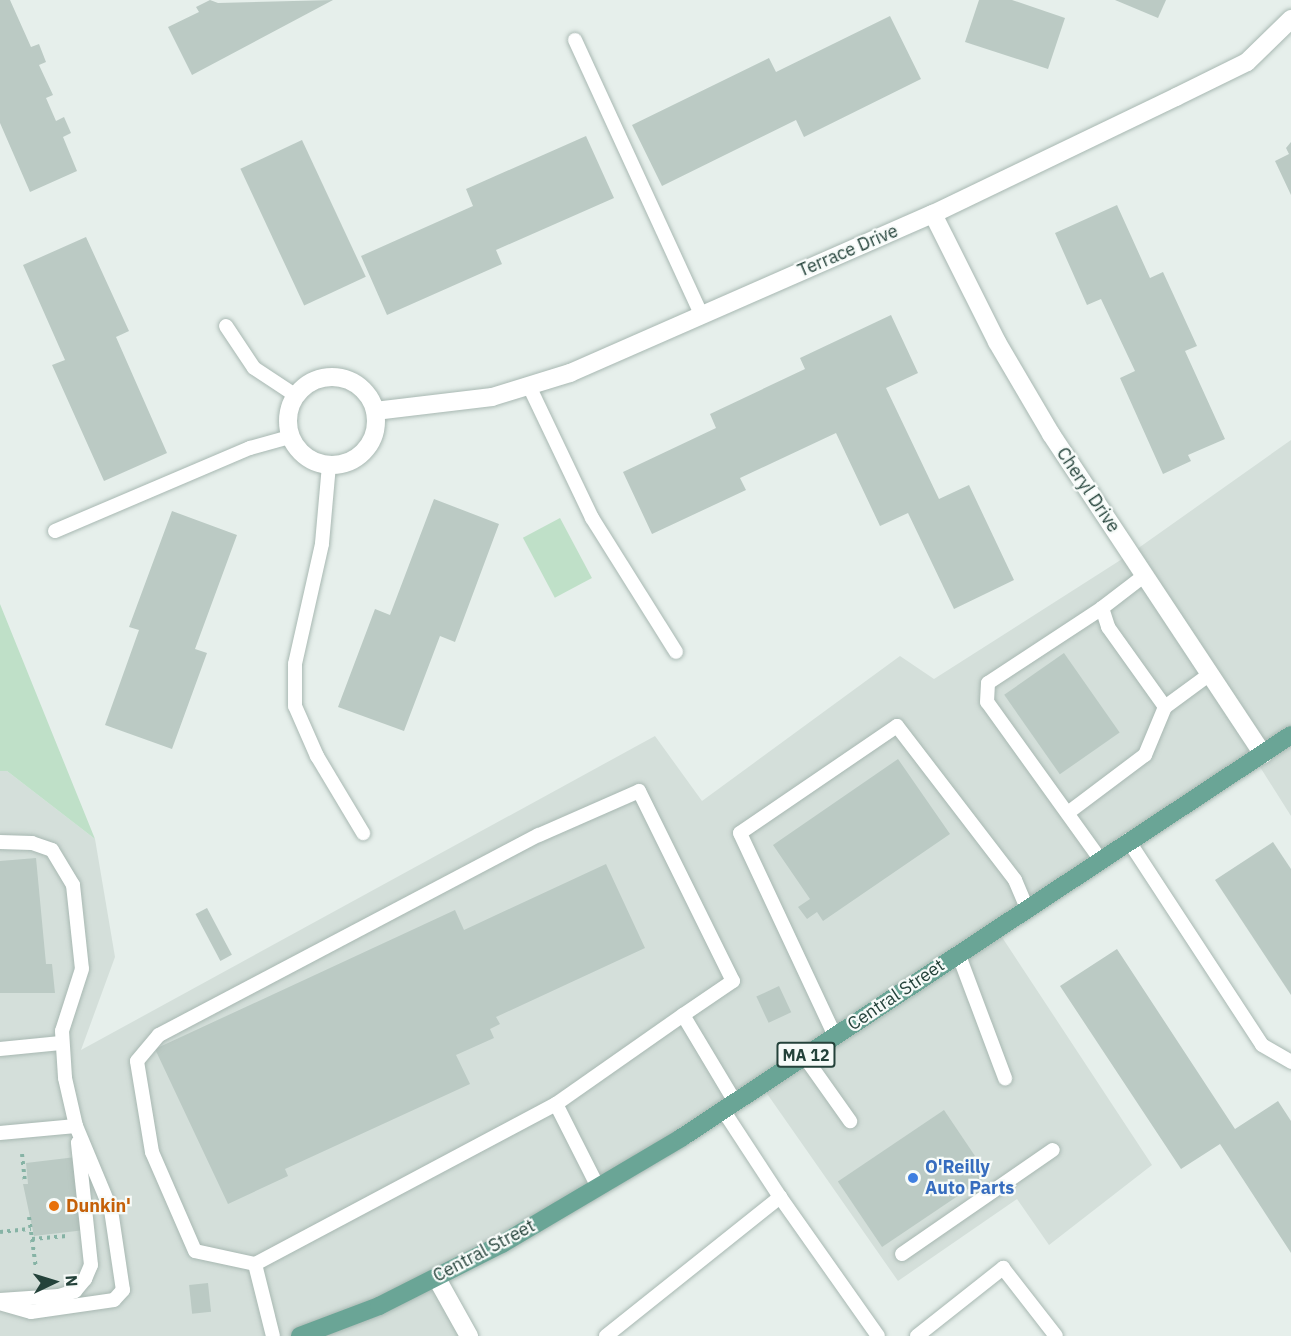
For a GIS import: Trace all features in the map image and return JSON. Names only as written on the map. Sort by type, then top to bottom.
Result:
[{"type":"main road","name":"Central Street","points":[[300,1336],[436,1277],[598,1187],[729,1106],[1128,840],[1291,735]]},
{"type":"street","name":"Terrace Drive","points":[[375,411],[530,387],[702,314],[933,214],[1247,62],[1291,19]]},
{"type":"street","name":"Cheryl Drive","points":[[933,214],[1033,405],[1263,753]]},
{"type":"street","points":[[333,376],[360,386],[375,411],[372,440],[364,452],[351,461],[329,465],[309,460],[290,437],[289,408],[295,395],[318,378],[333,376]]},
{"type":"street","points":[[436,1277],[469,1336]]},
{"type":"lane","points":[[575,40],[702,314]]},
{"type":"lane","points":[[226,326],[254,368],[295,395]]},
{"type":"lane","points":[[530,387],[592,518],[676,652]]},
{"type":"lane","points":[[55,531],[250,448],[290,437]]},
{"type":"lane","points":[[329,465],[322,544],[295,664],[295,706],[317,756],[363,833]]},
{"type":"lane","points":[[1100,859],[1069,812],[1010,740],[987,702],[988,683],[1102,608],[1145,575]]},
{"type":"lane","points":[[1102,608],[1108,627],[1165,707]]},
{"type":"lane","points":[[1069,812],[1144,755],[1165,707],[1210,674]]},
{"type":"lane","points":[[835,1036],[740,833],[897,726],[1015,880],[1027,908]]},
{"type":"lane","points":[[639,791],[733,981],[556,1104],[255,1264],[195,1251],[152,1152],[137,1061],[159,1035],[539,834],[639,791]]},
{"type":"lane","points":[[1128,840],[1262,1045],[1291,1062]]},
{"type":"lane","points":[[0,842],[32,843],[52,850],[73,885],[81,978],[61,1043],[76,1126],[88,1272],[67,1294],[0,1301]]},
{"type":"lane","points":[[958,953],[1005,1078]]},
{"type":"lane","points":[[683,1016],[729,1106],[780,1197],[878,1336]]},
{"type":"lane","points":[[0,1048],[61,1043]]},
{"type":"lane","points":[[804,1056],[850,1121]]},
{"type":"lane","points":[[556,1104],[598,1187]]},
{"type":"lane","points":[[0,1133],[76,1126]]},
{"type":"lane","points":[[0,1301],[31,1312],[114,1300],[123,1290],[111,1210],[76,1126]]},
{"type":"lane","points":[[902,1254],[1053,1150]]},
{"type":"lane","points":[[606,1336],[780,1197]]},
{"type":"lane","points":[[255,1264],[273,1336]]},
{"type":"lane","points":[[916,1336],[1003,1268],[1056,1336]]},
{"type":"path","points":[[22,1154],[25,1184]]},
{"type":"path","points":[[29,1217],[36,1269]]},
{"type":"path","points":[[0,1232],[31,1229]]},
{"type":"path","points":[[32,1239],[74,1231]]},
{"type":"shaded area","points":[[1291,440],[1291,816],[1255,759],[996,928],[1152,1165],[1049,1245],[1017,1199],[898,1281],[761,1085],[436,1277],[469,1336],[0,1336],[0,771],[7,771],[95,839],[115,957],[81,1050],[655,736],[702,801],[900,656],[934,679],[1130,554]]},
{"type":"green space","points":[[560,518],[592,578],[555,598],[523,538]]},
{"type":"green space","points":[[0,604],[95,839],[7,771],[0,771]]},
{"type":"building","points":[[0,0],[10,0],[31,47],[39,44],[46,62],[39,65],[53,95],[46,98],[56,121],[64,117],[71,133],[63,137],[77,171],[30,192],[0,123]]},
{"type":"building","points":[[210,0],[218,3],[333,0],[192,75],[168,27],[199,12],[196,7]]},
{"type":"building","points":[[979,0],[1012,0],[1065,18],[1048,69],[965,42]]},
{"type":"building","points":[[1115,0],[1166,0],[1158,18]]},
{"type":"building","points":[[890,16],[921,79],[804,137],[796,120],[662,186],[632,125],[769,58],[776,72]]},
{"type":"building","points":[[586,136],[614,198],[496,250],[502,264],[387,315],[361,256],[473,206],[466,189]]},
{"type":"building","points":[[302,140],[366,277],[304,306],[240,169]]},
{"type":"building","points":[[1291,142],[1291,195],[1275,161],[1289,154],[1286,148]]},
{"type":"building","points":[[1117,205],[1150,278],[1163,272],[1197,346],[1185,351],[1225,439],[1188,455],[1191,461],[1163,474],[1120,378],[1135,371],[1101,299],[1087,305],[1055,233]]},
{"type":"building","points":[[86,237],[129,331],[116,337],[167,453],[104,481],[52,365],[65,360],[23,265]]},
{"type":"building","points":[[891,315],[918,373],[886,388],[939,499],[969,485],[1014,580],[954,609],[908,513],[880,526],[836,433],[740,478],[746,490],[652,534],[623,472],[716,428],[710,414],[805,369],[800,358]]},
{"type":"building","points":[[434,499],[499,524],[455,642],[440,636],[404,731],[338,707],[375,609],[390,615]]},
{"type":"building","points":[[172,511],[237,535],[195,649],[207,653],[172,749],[105,725],[139,630],[129,627]]},
{"type":"building","points":[[1064,653],[1120,732],[1060,774],[1004,695]]},
{"type":"building","points":[[898,759],[950,834],[823,921],[817,912],[807,919],[798,907],[810,899],[773,845]]},
{"type":"building","points":[[1273,842],[1291,869],[1291,995],[1215,880]]},
{"type":"building","points":[[36,858],[46,964],[52,964],[55,993],[0,993],[0,861]]},
{"type":"building","points":[[606,864],[645,948],[496,1017],[500,1024],[490,1029],[494,1038],[456,1055],[470,1084],[285,1169],[288,1176],[228,1204],[155,1049],[455,910],[464,930]]},
{"type":"building","points":[[207,908],[232,955],[220,961],[196,914]]},
{"type":"building","points":[[1117,949],[1235,1129],[1278,1101],[1291,1121],[1291,1253],[1220,1144],[1181,1169],[1060,986]]},
{"type":"building","points":[[779,986],[791,1012],[769,1023],[756,997]]},
{"type":"building","name":"O'Reilly Auto Parts","points":[[944,1110],[988,1175],[882,1247],[838,1182]]},
{"type":"building","name":"Dunkin'","points":[[76,1157],[87,1168],[91,1195],[81,1196],[85,1230],[34,1236],[23,1184],[28,1184],[26,1163]]},
{"type":"building","points":[[208,1283],[211,1312],[192,1314],[189,1285]]},
{"type":"place","name":"O'Reilly Auto Parts","points":[[913,1178]]},
{"type":"place","name":"Dunkin'","points":[[54,1206]]}]
